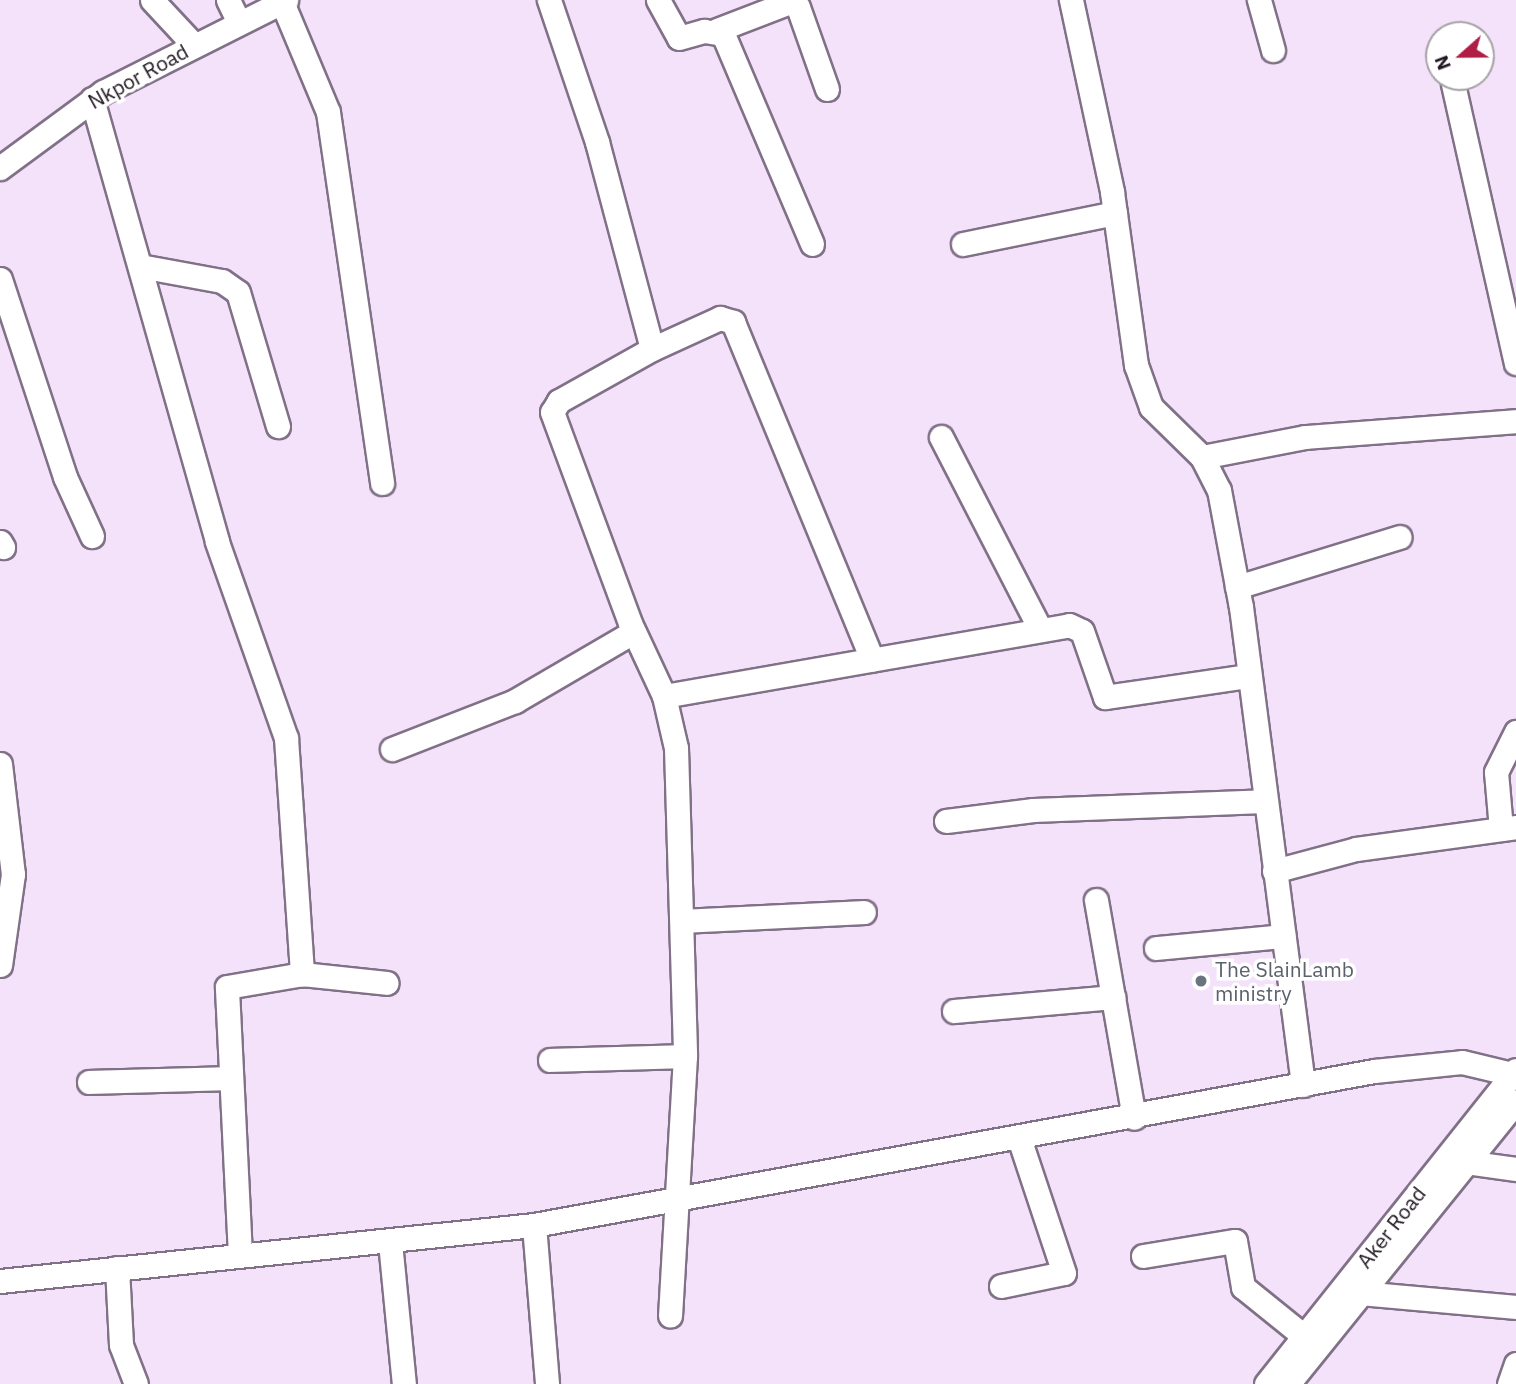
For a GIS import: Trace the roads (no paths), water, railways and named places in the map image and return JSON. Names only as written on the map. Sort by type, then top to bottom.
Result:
[{"type":"street","points":[[152,0],[194,45]]},
{"type":"street","points":[[228,0],[239,23]]},
{"type":"street","points":[[549,0],[597,142],[653,349]]},
{"type":"street","points":[[658,0],[679,38],[717,30],[790,2],[798,7],[827,89]]},
{"type":"street","points":[[1071,0],[1115,213],[1136,365],[1151,407],[1202,457],[1219,490],[1237,586],[1303,1085]]},
{"type":"street","points":[[1259,0],[1273,50]]},
{"type":"street","points":[[284,1],[328,113],[382,483]]},
{"type":"street","name":"Nkpor Road","points":[[0,168],[92,100],[194,45],[284,1]]},
{"type":"street","points":[[717,30],[812,244]]},
{"type":"street","points":[[1455,91],[1516,363]]},
{"type":"street","points":[[92,100],[237,607],[286,738],[302,974]]},
{"type":"street","points":[[963,244],[1115,213]]},
{"type":"street","points":[[140,266],[222,281],[237,292],[278,426]]},
{"type":"street","points":[[0,279],[65,477],[92,536]]},
{"type":"street","points":[[670,1317],[685,1056],[682,807],[664,696],[634,632],[552,412],[559,401],[653,349],[720,318],[733,322],[872,660]]},
{"type":"street","points":[[1202,457],[1305,437],[1516,421]]},
{"type":"street","points":[[941,437],[1040,629]]},
{"type":"street","points":[[1237,586],[1400,537]]},
{"type":"street","points":[[664,696],[1069,625],[1082,631],[1105,697],[1248,676]]},
{"type":"street","points":[[392,749],[515,701],[634,632]]},
{"type":"street","points":[[1273,871],[1356,849],[1509,828],[1496,772],[1516,732]]},
{"type":"street","points":[[0,764],[13,874],[0,965]]},
{"type":"street","points":[[946,821],[1034,810],[1264,800]]},
{"type":"street","points":[[1096,900],[1134,1118]]},
{"type":"street","points":[[682,921],[864,912]]},
{"type":"street","points":[[1156,948],[1283,936]]},
{"type":"street","points":[[240,1255],[230,1078],[229,984],[302,974],[387,983]]},
{"type":"street","points":[[954,1012],[1113,997]]},
{"type":"street","points":[[550,1060],[685,1056]]},
{"type":"street","points":[[0,1281],[534,1225],[675,1203],[1303,1085],[1462,1062],[1514,1072]]},
{"type":"street","name":"Aker Road","points":[[1292,1370],[1304,1337],[1514,1072]]},
{"type":"street","points":[[89,1082],[230,1078]]},
{"type":"street","name":"Aker Road","points":[[1266,1384],[1292,1370],[1360,1293],[1516,1101]]},
{"type":"street","points":[[1001,1286],[1065,1273],[1019,1138]]},
{"type":"street","points":[[1465,1162],[1516,1169]]},
{"type":"street","points":[[534,1225],[547,1384]]},
{"type":"street","points":[[1143,1256],[1235,1241],[1243,1287],[1304,1337]]},
{"type":"street","points":[[390,1242],[404,1384]]},
{"type":"street","points":[[117,1268],[121,1345],[136,1384]]},
{"type":"street","points":[[1360,1293],[1516,1307]]},
{"type":"street","points":[[1509,1384],[1516,1364]]},
{"type":"place","name":"The SlainLamb ministry","points":[[1201,981]]}]
